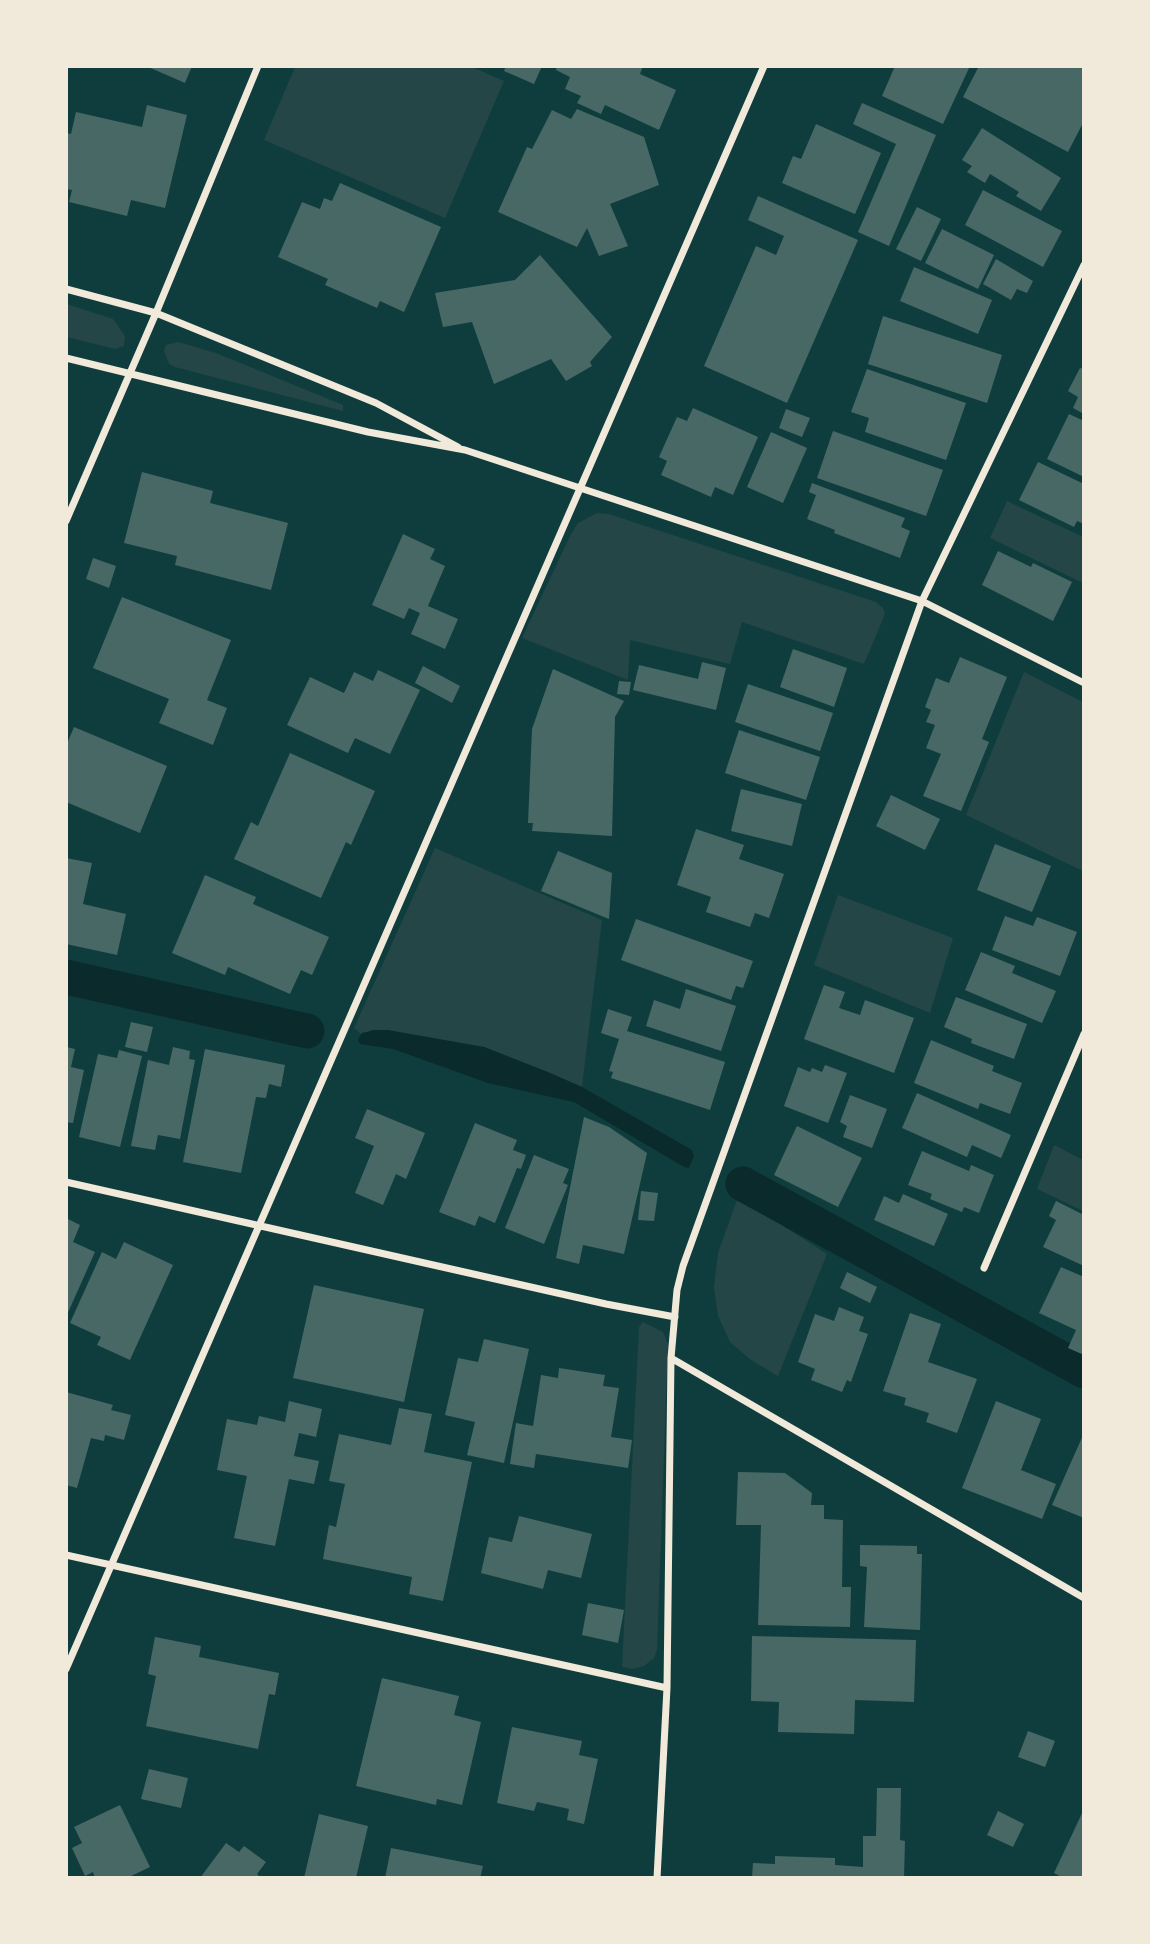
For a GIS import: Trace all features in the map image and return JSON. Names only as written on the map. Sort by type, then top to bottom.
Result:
[{"type":"street","points":[[66,521],[130,375],[258,66]]},
{"type":"street","points":[[66,1670],[764,66]]},
{"type":"street","points":[[657,1878],[667,1688],[671,1359],[683,1266],[922,601],[1083,265]]},
{"type":"street","points":[[66,289],[156,313],[376,402],[465,450]]},
{"type":"street","points":[[66,358],[368,432],[465,450],[922,601],[1083,683]]},
{"type":"street","points":[[984,1268],[1083,1034]]},
{"type":"street","points":[[66,1181],[606,1304],[675,1317]]},
{"type":"street","points":[[671,1359],[1083,1598]]},
{"type":"street","points":[[66,1555],[667,1688]]},
{"type":"shaded area","points":[[295,67],[472,67],[504,81],[445,218],[264,140]]},
{"type":"shaded area","points":[[67,304],[113,319],[125,336],[124,346],[115,349],[67,337]]},
{"type":"shaded area","points":[[178,342],[216,353],[343,405],[343,411],[175,367],[169,364],[164,351],[166,345]]},
{"type":"shaded area","points":[[1007,501],[1083,537],[1083,583],[990,538]]},
{"type":"shaded area","points":[[597,513],[609,514],[876,602],[885,614],[864,664],[742,622],[730,664],[630,640],[628,680],[522,638],[570,536],[578,523]]},
{"type":"shaded area","points":[[1024,672],[1083,702],[1083,871],[966,815]]},
{"type":"shaded area","points":[[435,848],[602,920],[582,1087],[484,1047],[363,1032],[361,1034],[354,1028]]},
{"type":"shaded area","points":[[838,895],[953,938],[930,1013],[814,965]]},
{"type":"shaded area","points":[[373,1030],[388,1030],[484,1047],[548,1072],[582,1087],[692,1150],[694,1156],[689,1168],[684,1167],[574,1102],[488,1083],[393,1049],[360,1044],[358,1040],[361,1034]]},
{"type":"shaded area","points":[[1054,1145],[1083,1160],[1083,1211],[1037,1189]]},
{"type":"shaded area","points":[[738,1197],[827,1254],[778,1376],[751,1360],[730,1342],[718,1316],[714,1287],[718,1253]]},
{"type":"shaded area","points":[[643,1322],[663,1332],[668,1344],[657,1649],[654,1658],[644,1666],[632,1669],[622,1667],[639,1327]]},
{"type":"building","points":[[146,66],[192,66],[185,83]]},
{"type":"building","points":[[506,66],[542,66],[534,84],[504,71]]},
{"type":"building","points":[[557,66],[643,66],[640,74],[676,90],[659,130],[605,105],[601,114],[577,103],[581,96],[565,89],[570,77],[556,70]]},
{"type":"building","points":[[895,66],[970,66],[943,124],[882,96]]},
{"type":"building","points":[[979,66],[1078,66],[1084,70],[1084,121],[1068,152],[963,97]]},
{"type":"building","points":[[862,103],[936,135],[889,246],[858,232],[896,144],[853,124]]},
{"type":"building","points":[[147,105],[187,115],[165,208],[131,200],[127,216],[69,202],[72,190],[66,189],[66,133],[71,134],[76,112],[142,127]]},
{"type":"building","points":[[577,109],[644,137],[659,185],[610,204],[628,246],[599,256],[587,228],[577,247],[498,212],[527,147],[532,149],[552,110],[571,119]]},
{"type":"building","points":[[816,124],[881,153],[855,214],[782,183],[793,156],[801,159]]},
{"type":"building","points":[[982,128],[1061,178],[1041,211],[1016,196],[1019,192],[990,174],[985,183],[967,172],[972,166],[962,160]]},
{"type":"building","points":[[340,183],[441,227],[404,312],[380,301],[377,308],[325,285],[328,279],[278,257],[302,202],[320,209],[324,198],[332,201]]},
{"type":"building","points":[[983,190],[1062,231],[1043,267],[965,225]]},
{"type":"building","points":[[758,196],[858,240],[787,403],[704,366],[756,246],[776,255],[784,236],[748,220]]},
{"type":"building","points":[[917,207],[941,219],[921,261],[896,249]]},
{"type":"building","points":[[942,229],[994,255],[978,289],[925,263]]},
{"type":"building","points":[[540,255],[612,337],[590,362],[592,366],[566,381],[551,359],[494,384],[472,322],[443,327],[435,293],[515,280]]},
{"type":"building","points":[[996,259],[1033,281],[1027,293],[1017,289],[1011,300],[983,284]]},
{"type":"building","points":[[914,267],[992,300],[978,334],[900,301]]},
{"type":"building","points":[[883,316],[1002,355],[987,403],[868,364]]},
{"type":"building","points":[[1080,368],[1084,369],[1084,414],[1073,408],[1078,397],[1068,391]]},
{"type":"building","points":[[867,369],[966,403],[946,460],[865,432],[869,418],[851,412]]},
{"type":"building","points":[[693,408],[758,437],[733,495],[715,487],[711,497],[661,475],[667,461],[659,457],[677,417],[687,421]]},
{"type":"building","points":[[786,409],[810,418],[802,437],[779,428]]},
{"type":"building","points":[[1069,414],[1084,421],[1084,477],[1047,459]]},
{"type":"building","points":[[833,431],[943,470],[926,516],[817,478]]},
{"type":"building","points":[[771,432],[807,448],[783,503],[747,487]]},
{"type":"building","points":[[1038,462],[1084,484],[1084,524],[1077,521],[1074,527],[1019,500]]},
{"type":"building","points":[[142,472],[213,491],[210,503],[288,523],[271,590],[175,565],[177,556],[124,543]]},
{"type":"building","points":[[812,483],[905,518],[901,527],[910,531],[900,558],[834,533],[835,530],[807,519],[816,495],[809,492]]},
{"type":"building","points":[[403,534],[435,549],[430,559],[445,566],[428,606],[458,619],[445,649],[411,634],[420,613],[409,608],[404,619],[372,605]]},
{"type":"building","points":[[998,551],[1031,567],[1033,563],[1072,582],[1053,621],[982,585]]},
{"type":"building","points":[[93,558],[116,566],[109,588],[86,579]]},
{"type":"building","points":[[122,597],[231,640],[207,700],[227,708],[213,745],[159,723],[169,699],[93,668]]},
{"type":"building","points":[[793,649],[847,668],[834,707],[780,687]]},
{"type":"building","points":[[960,657],[1007,677],[982,739],[989,742],[961,811],[923,796],[941,754],[926,748],[935,725],[926,722],[931,710],[925,707],[936,678],[949,683]]},
{"type":"building","points":[[702,662],[726,668],[716,710],[633,690],[639,665],[698,679]]},
{"type":"building","points":[[423,666],[460,686],[452,703],[415,683]]},
{"type":"building","points":[[553,669],[624,701],[615,717],[612,836],[532,831],[533,823],[528,823],[532,729]]},
{"type":"building","points":[[378,670],[420,690],[390,754],[355,738],[348,753],[287,725],[310,677],[344,693],[354,672],[373,681]]},
{"type":"building","points":[[619,681],[631,682],[629,695],[617,694]]},
{"type":"building","points":[[748,684],[833,713],[820,751],[735,722]]},
{"type":"building","points":[[74,727],[167,766],[140,833],[66,802],[66,746]]},
{"type":"building","points":[[739,730],[820,757],[806,800],[725,773]]},
{"type":"building","points":[[290,753],[375,791],[351,845],[346,842],[321,898],[234,859],[251,822],[258,826]]},
{"type":"building","points":[[741,789],[802,804],[792,846],[731,831]]},
{"type":"building","points":[[891,795],[940,819],[925,850],[876,826]]},
{"type":"building","points":[[696,829],[744,845],[739,859],[784,874],[769,918],[755,913],[750,927],[706,912],[711,897],[677,885]]},
{"type":"building","points":[[995,844],[1051,866],[1032,912],[977,890]]},
{"type":"building","points":[[558,851],[612,873],[609,919],[541,891]]},
{"type":"building","points":[[66,858],[92,863],[83,904],[126,914],[117,955],[66,944]]},
{"type":"building","points":[[205,875],[256,897],[253,904],[329,937],[312,975],[301,970],[290,994],[228,967],[225,975],[172,953]]},
{"type":"building","points":[[1005,916],[1033,926],[1037,917],[1077,932],[1060,976],[992,950]]},
{"type":"building","points":[[636,919],[753,961],[743,988],[736,986],[731,1000],[621,960]]},
{"type":"building","points":[[981,952],[1015,966],[1012,973],[1056,991],[1042,1023],[965,990]]},
{"type":"building","points":[[824,985],[845,992],[839,1008],[860,1015],[865,1000],[914,1018],[894,1073],[804,1039]]},
{"type":"building","points":[[686,989],[736,1006],[721,1051],[646,1026],[654,1000],[680,1009]]},
{"type":"building","points":[[956,997],[1027,1024],[1014,1059],[971,1043],[972,1039],[944,1027]]},
{"type":"building","points":[[608,1009],[632,1017],[627,1031],[725,1062],[710,1110],[611,1078],[613,1072],[609,1071],[619,1039],[601,1033]]},
{"type":"building","points":[[131,1022],[153,1027],[147,1052],[125,1047]]},
{"type":"building","points":[[931,1040],[994,1066],[992,1071],[1022,1083],[1010,1114],[980,1103],[978,1109],[914,1083]]},
{"type":"building","points":[[66,1047],[75,1049],[71,1067],[84,1070],[73,1123],[66,1122]]},
{"type":"building","points":[[173,1047],[190,1051],[189,1059],[195,1060],[180,1139],[158,1135],[155,1150],[131,1146],[148,1060],[169,1065]]},
{"type":"building","points":[[205,1049],[285,1065],[281,1087],[269,1084],[266,1098],[256,1097],[241,1173],[183,1162]]},
{"type":"building","points":[[119,1050],[142,1056],[120,1147],[79,1137],[98,1054],[117,1058]]},
{"type":"building","points":[[825,1065],[847,1073],[828,1123],[784,1106],[798,1067],[810,1072],[812,1068],[822,1072]]},
{"type":"building","points":[[917,1093],[1011,1135],[1001,1158],[972,1145],[967,1157],[902,1128]]},
{"type":"building","points":[[850,1095],[887,1109],[872,1148],[843,1137],[847,1126],[840,1122]]},
{"type":"building","points":[[367,1109],[425,1133],[406,1179],[396,1174],[383,1205],[355,1193],[374,1146],[355,1138]]},
{"type":"building","points":[[584,1117],[609,1127],[647,1153],[624,1254],[583,1245],[579,1264],[556,1258]]},
{"type":"building","points":[[475,1123],[517,1140],[513,1150],[526,1155],[521,1169],[517,1168],[495,1223],[479,1216],[475,1226],[439,1212]]},
{"type":"building","points":[[797,1126],[862,1158],[838,1207],[774,1175]]},
{"type":"building","points":[[922,1151],[969,1171],[971,1165],[994,1175],[979,1213],[964,1207],[962,1212],[930,1199],[932,1194],[908,1185]]},
{"type":"building","points":[[534,1155],[569,1169],[563,1183],[568,1185],[544,1244],[505,1228]]},
{"type":"building","points":[[641,1191],[658,1193],[654,1221],[638,1220]]},
{"type":"building","points":[[903,1194],[948,1214],[934,1246],[874,1220],[884,1196],[899,1203]]},
{"type":"building","points":[[1056,1201],[1084,1215],[1084,1266],[1043,1247],[1056,1220],[1049,1216]]},
{"type":"building","points":[[66,1218],[80,1225],[73,1242],[95,1252],[66,1317]]},
{"type":"building","points":[[124,1242],[173,1265],[130,1360],[97,1345],[101,1337],[70,1323],[102,1252],[116,1259]]},
{"type":"building","points":[[1061,1267],[1084,1277],[1084,1355],[1068,1348],[1076,1330],[1039,1313]]},
{"type":"building","points":[[847,1272],[877,1287],[870,1303],[840,1288]]},
{"type":"building","points":[[314,1285],[424,1309],[404,1402],[293,1378]]},
{"type":"building","points":[[839,1307],[864,1317],[859,1331],[868,1334],[851,1382],[847,1380],[842,1392],[811,1380],[815,1369],[798,1362],[815,1314],[834,1321]]},
{"type":"building","points":[[910,1313],[941,1324],[928,1362],[977,1379],[957,1433],[926,1422],[929,1413],[904,1405],[906,1398],[883,1391]]},
{"type":"building","points":[[484,1339],[529,1349],[504,1463],[467,1455],[475,1422],[445,1415],[458,1358],[478,1362]]},
{"type":"building","points":[[559,1368],[605,1375],[603,1386],[619,1388],[611,1437],[632,1440],[628,1468],[536,1454],[534,1468],[510,1464],[516,1423],[533,1426],[541,1375],[558,1378]]},
{"type":"building","points":[[66,1392],[113,1405],[111,1410],[131,1415],[124,1440],[105,1435],[104,1441],[91,1438],[77,1488],[66,1485]]},
{"type":"building","points":[[289,1401],[322,1409],[316,1437],[299,1433],[294,1456],[319,1461],[314,1484],[289,1479],[275,1546],[234,1538],[247,1476],[217,1470],[227,1419],[257,1425],[259,1416],[285,1422]]},
{"type":"building","points":[[996,1401],[1041,1419],[1021,1470],[1056,1484],[1042,1519],[962,1488]]},
{"type":"building","points":[[399,1408],[432,1414],[424,1452],[472,1462],[443,1601],[409,1594],[412,1577],[323,1559],[329,1525],[336,1527],[345,1484],[329,1481],[339,1434],[391,1445]]},
{"type":"building","points":[[1084,1433],[1084,1518],[1052,1505]]},
{"type":"building","points":[[738,1472],[785,1473],[812,1493],[811,1505],[824,1505],[824,1519],[843,1520],[842,1587],[851,1587],[850,1627],[758,1625],[761,1525],[736,1525]]},
{"type":"building","points":[[519,1516],[592,1534],[581,1578],[548,1570],[543,1589],[481,1573],[489,1537],[512,1542]]},
{"type":"building","points":[[860,1545],[917,1546],[917,1554],[922,1554],[920,1630],[864,1627],[867,1567],[860,1566]]},
{"type":"building","points":[[588,1603],[624,1610],[618,1643],[582,1635]]},
{"type":"building","points":[[752,1636],[916,1640],[914,1702],[855,1700],[854,1734],[778,1732],[779,1702],[751,1701]]},
{"type":"building","points":[[155,1637],[201,1646],[199,1657],[279,1673],[275,1695],[269,1694],[258,1749],[146,1726],[156,1676],[148,1674]]},
{"type":"building","points":[[382,1678],[459,1696],[454,1715],[481,1722],[462,1805],[437,1799],[436,1805],[356,1786]]},
{"type":"building","points":[[512,1727],[582,1741],[579,1755],[598,1759],[584,1824],[567,1820],[569,1809],[537,1802],[534,1811],[497,1803]]},
{"type":"building","points":[[1028,1731],[1055,1741],[1045,1767],[1018,1757]]},
{"type":"building","points":[[149,1769],[188,1778],[181,1808],[141,1799]]},
{"type":"building","points":[[877,1788],[901,1788],[900,1840],[905,1841],[904,1878],[752,1878],[753,1863],[775,1864],[775,1856],[835,1858],[835,1865],[863,1867],[863,1836],[876,1836]]},
{"type":"building","points":[[120,1805],[150,1867],[127,1878],[95,1878],[93,1872],[85,1876],[72,1848],[82,1843],[74,1827]]},
{"type":"building","points":[[1084,1809],[1084,1878],[1063,1878],[1054,1873]]},
{"type":"building","points":[[998,1811],[1024,1824],[1013,1847],[987,1835]]},
{"type":"building","points":[[319,1814],[368,1826],[356,1878],[304,1878]]},
{"type":"building","points":[[226,1843],[239,1852],[244,1846],[266,1862],[257,1874],[261,1878],[200,1878]]},
{"type":"building","points":[[391,1848],[483,1866],[480,1878],[385,1878]]},
{"type":"waterway","points":[[66,977],[307,1031]]},
{"type":"waterway","points":[[743,1184],[1084,1371]]}]
